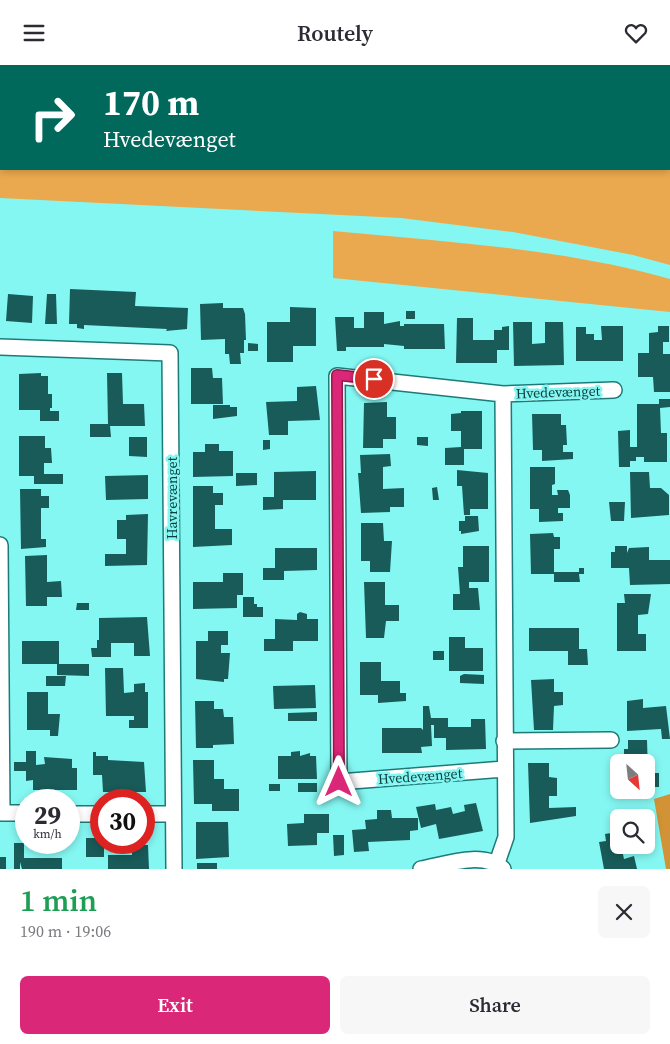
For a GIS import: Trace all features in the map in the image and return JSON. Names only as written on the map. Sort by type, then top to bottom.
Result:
[{"type":"street","name":"Havrevænget","points":[[0,347],[170,353],[174,869]]},
{"type":"street","name":"Hvedevænget","points":[[504,769],[339,782],[337,375],[503,394],[614,390]]},
{"type":"street","name":"Hvedevænget","points":[[500,866],[506,837],[504,769],[503,394]]},
{"type":"street","points":[[0,545],[2,813],[15,813]]},
{"type":"street","points":[[504,741],[611,740]]},
{"type":"street","points":[[155,814],[173,814]]},
{"type":"street","points":[[420,869],[474,859],[500,866]]},
{"type":"shaded area","points":[[0,170],[670,170],[670,265],[633,255],[513,232],[401,218],[0,198]]},
{"type":"shaded area","points":[[333,231],[503,247],[629,268],[670,279],[670,312],[333,278]]},
{"type":"shaded area","points":[[670,794],[670,869],[666,869],[655,799]]},
{"type":"building","points":[[70,289],[136,292],[135,306],[188,308],[187,329],[166,331],[167,329],[84,325],[84,329],[77,328],[77,324],[69,324]]},
{"type":"building","points":[[8,294],[33,296],[32,323],[6,321]]},
{"type":"building","points":[[47,294],[56,294],[57,324],[45,324]]},
{"type":"building","points":[[223,303],[223,308],[243,308],[245,314],[246,340],[244,340],[244,353],[240,353],[241,364],[230,364],[229,354],[225,354],[225,339],[201,340],[200,304]]},
{"type":"building","points":[[290,307],[316,308],[316,346],[293,346],[293,362],[267,362],[267,322],[290,322]]},
{"type":"building","points":[[406,311],[415,311],[415,319],[406,319]]},
{"type":"building","points":[[364,312],[384,312],[384,324],[400,321],[400,326],[404,326],[404,324],[444,324],[445,349],[404,349],[404,346],[384,344],[384,347],[346,347],[346,351],[337,351],[335,317],[354,317],[354,328],[364,328]]},
{"type":"building","points":[[457,318],[473,318],[473,340],[494,340],[494,330],[502,330],[502,327],[509,326],[509,350],[497,350],[497,363],[456,363]]},
{"type":"building","points":[[513,322],[532,322],[532,344],[545,343],[545,322],[563,322],[564,365],[514,366]]},
{"type":"building","points":[[601,326],[623,326],[623,361],[576,361],[576,327],[586,327],[586,334],[594,334],[594,340],[602,340]]},
{"type":"building","points":[[658,326],[669,326],[669,342],[663,342],[663,354],[670,354],[670,392],[654,392],[653,377],[638,377],[638,353],[649,353],[649,333],[658,332]]},
{"type":"building","points":[[248,343],[258,344],[258,351],[248,351]]},
{"type":"building","points":[[191,368],[212,368],[213,378],[222,378],[223,404],[191,404]]},
{"type":"building","points":[[41,373],[41,376],[48,376],[48,394],[52,394],[52,408],[50,408],[50,411],[59,411],[59,421],[40,421],[40,410],[19,410],[19,374]]},
{"type":"building","points":[[107,373],[122,373],[123,404],[144,404],[145,426],[110,426],[111,437],[90,437],[90,424],[108,424]]},
{"type":"building","points":[[316,386],[320,420],[288,421],[288,435],[269,435],[266,402],[297,401],[297,387]]},
{"type":"building","points":[[659,399],[670,399],[670,407],[660,408],[661,433],[667,433],[667,462],[644,462],[644,457],[636,457],[636,461],[630,461],[630,467],[619,467],[618,431],[630,430],[630,447],[637,447],[637,404],[659,404]]},
{"type":"building","points":[[387,402],[387,417],[396,417],[396,439],[383,439],[383,448],[363,448],[364,403]]},
{"type":"building","points":[[213,405],[237,407],[237,416],[213,419]]},
{"type":"building","points":[[461,411],[482,411],[482,449],[464,449],[464,465],[445,465],[445,448],[461,447],[461,431],[451,431],[451,414],[461,413]]},
{"type":"building","points":[[532,414],[561,414],[561,425],[566,425],[567,445],[563,445],[563,452],[573,452],[573,459],[542,461],[542,450],[533,450]]},
{"type":"building","points":[[19,436],[45,436],[45,448],[51,448],[52,463],[44,463],[44,474],[63,474],[63,484],[34,484],[34,476],[19,476]]},
{"type":"building","points":[[129,437],[147,437],[147,457],[129,456]]},
{"type":"building","points":[[417,437],[428,437],[428,446],[417,445]]},
{"type":"building","points":[[263,440],[270,440],[270,449],[263,450]]},
{"type":"building","points":[[205,444],[219,444],[219,451],[233,451],[233,476],[193,477],[193,452],[205,452]]},
{"type":"building","points":[[390,454],[391,466],[383,467],[383,489],[404,488],[404,507],[390,507],[390,512],[361,513],[358,473],[361,473],[360,455]]},
{"type":"building","points":[[530,467],[555,467],[555,484],[552,485],[552,495],[558,495],[557,490],[568,490],[570,495],[570,508],[558,508],[558,513],[563,513],[563,521],[539,522],[539,509],[530,509]]},
{"type":"building","points":[[457,470],[488,473],[488,509],[470,509],[470,515],[464,515],[462,486],[457,486]]},
{"type":"building","points":[[316,471],[316,500],[283,500],[283,509],[263,510],[263,497],[274,497],[274,472]]},
{"type":"building","points":[[630,472],[649,472],[650,488],[661,488],[669,495],[669,515],[631,518]]},
{"type":"building","points":[[236,473],[257,473],[257,485],[236,486]]},
{"type":"building","points":[[148,475],[148,499],[106,500],[105,476]]},
{"type":"building","points":[[193,486],[213,486],[213,493],[223,493],[223,505],[215,505],[215,529],[232,529],[232,545],[193,547]]},
{"type":"building","points":[[437,487],[439,500],[433,500],[432,488]]},
{"type":"building","points":[[20,489],[41,489],[41,496],[49,496],[49,508],[41,508],[41,539],[46,539],[46,547],[21,549]]},
{"type":"building","points":[[609,502],[625,502],[624,521],[611,521]]},
{"type":"building","points":[[148,514],[147,565],[105,566],[105,554],[126,554],[126,539],[117,539],[117,520],[126,520],[126,515]]},
{"type":"building","points":[[465,516],[478,516],[479,531],[461,534],[461,531],[459,531],[459,521],[465,521]]},
{"type":"building","points":[[361,523],[383,523],[384,541],[392,541],[390,572],[370,572],[370,561],[361,561]]},
{"type":"building","points":[[553,533],[554,537],[560,537],[560,549],[554,549],[554,572],[579,572],[579,568],[584,568],[584,574],[579,574],[580,582],[554,582],[554,574],[531,574],[530,534]]},
{"type":"building","points":[[463,546],[489,546],[489,582],[469,582],[469,588],[478,588],[480,610],[453,610],[453,594],[460,594],[458,567],[463,567]]},
{"type":"building","points":[[615,546],[627,546],[627,553],[629,548],[649,547],[649,560],[670,560],[670,584],[630,585],[629,568],[611,568],[611,552],[615,552]]},
{"type":"building","points":[[275,548],[317,548],[317,570],[284,571],[284,580],[263,580],[263,568],[275,568]]},
{"type":"building","points":[[47,555],[47,582],[61,581],[62,597],[47,597],[47,606],[26,606],[25,556]]},
{"type":"building","points":[[223,573],[243,573],[243,595],[237,595],[237,608],[193,609],[193,582],[223,582]]},
{"type":"building","points":[[364,582],[385,582],[385,605],[399,605],[399,621],[386,621],[384,638],[366,638]]},
{"type":"building","points":[[624,594],[651,594],[648,614],[638,615],[638,634],[646,634],[646,651],[617,651],[617,603],[625,603]]},
{"type":"building","points":[[243,597],[254,597],[254,604],[257,604],[257,607],[263,607],[263,617],[243,617]]},
{"type":"building","points":[[77,603],[89,603],[89,610],[76,610]]},
{"type":"building","points":[[300,612],[307,614],[307,619],[318,619],[318,641],[293,641],[293,651],[264,651],[264,639],[275,639],[275,619],[297,620],[297,614]]},
{"type":"building","points":[[147,617],[150,656],[134,656],[134,643],[111,643],[111,657],[92,657],[91,648],[97,648],[97,640],[99,640],[99,618]]},
{"type":"building","points":[[529,628],[579,628],[579,649],[587,649],[588,665],[568,665],[568,651],[529,651]]},
{"type":"building","points":[[208,631],[228,631],[228,645],[221,645],[221,653],[230,653],[228,679],[224,679],[224,682],[196,679],[196,641],[208,641]]},
{"type":"building","points":[[449,637],[465,637],[465,648],[483,648],[483,671],[449,671]]},
{"type":"building","points":[[22,641],[59,641],[59,664],[89,664],[89,676],[57,675],[57,664],[22,664]]},
{"type":"building","points":[[433,651],[444,651],[444,660],[433,660]]},
{"type":"building","points":[[360,662],[381,662],[381,681],[400,681],[400,693],[406,693],[406,701],[378,703],[378,695],[360,695]]},
{"type":"building","points":[[105,668],[123,668],[124,693],[134,692],[134,684],[145,683],[145,692],[148,692],[148,728],[129,728],[129,720],[134,720],[134,716],[106,716]]},
{"type":"building","points":[[464,674],[484,675],[484,684],[460,683],[460,676]]},
{"type":"building","points":[[46,676],[66,676],[65,686],[46,686]]},
{"type":"building","points":[[554,679],[554,692],[563,692],[563,705],[554,706],[553,730],[534,730],[531,680]]},
{"type":"building","points":[[315,685],[316,708],[274,709],[273,686]]},
{"type":"building","points":[[27,692],[48,692],[48,714],[60,714],[58,736],[50,736],[50,730],[27,730]]},
{"type":"building","points":[[643,699],[643,708],[666,706],[670,739],[662,739],[661,729],[627,731],[627,701]]},
{"type":"building","points":[[195,701],[214,701],[214,709],[223,709],[224,717],[233,717],[234,744],[213,745],[213,748],[196,748]]},
{"type":"building","points":[[423,706],[429,706],[431,718],[448,718],[448,727],[471,727],[471,719],[485,719],[486,749],[446,750],[446,738],[434,738],[434,725],[431,725],[432,746],[421,747],[422,753],[382,753],[382,728],[421,728],[423,730]]},
{"type":"building","points":[[317,712],[317,721],[288,721],[288,713]]},
{"type":"building","points":[[628,740],[647,740],[647,754],[624,754],[624,749],[628,749]]},
{"type":"building","points":[[26,751],[36,751],[36,765],[45,764],[44,757],[72,759],[72,768],[77,768],[77,789],[33,789],[33,780],[26,781],[26,771],[14,771],[14,762],[26,762]]},
{"type":"building","points":[[300,751],[300,756],[310,753],[310,756],[316,756],[317,779],[278,779],[278,756],[291,756],[291,752]]},
{"type":"building","points":[[93,752],[96,752],[96,756],[108,756],[108,760],[144,762],[146,789],[103,789],[102,775],[93,775]]},
{"type":"building","points":[[193,760],[214,760],[214,779],[224,779],[224,789],[239,789],[239,811],[212,811],[212,804],[194,804]]},
{"type":"building","points":[[528,763],[549,763],[549,777],[557,778],[557,796],[549,796],[549,808],[576,807],[576,816],[530,823]]},
{"type":"building","points":[[655,773],[659,773],[659,787],[655,787]]},
{"type":"building","points":[[298,783],[317,783],[317,792],[298,792]]},
{"type":"building","points":[[269,784],[280,784],[280,791],[269,791]]},
{"type":"building","points":[[476,803],[483,831],[439,839],[436,824],[421,828],[416,807],[435,804],[436,810],[451,807],[453,814],[465,811],[464,805]]},
{"type":"building","points":[[377,810],[391,810],[392,818],[418,818],[418,830],[410,831],[410,840],[368,842],[369,851],[354,852],[352,830],[366,829],[365,820],[377,819]]},
{"type":"building","points":[[304,814],[329,814],[329,833],[317,833],[317,845],[288,846],[287,824],[304,823]]},
{"type":"building","points":[[196,822],[228,822],[229,857],[196,859]]},
{"type":"building","points":[[610,833],[610,854],[623,854],[624,859],[634,856],[637,869],[604,869],[599,842],[606,841],[605,834]]},
{"type":"building","points":[[333,835],[344,835],[344,855],[334,856]]},
{"type":"building","points":[[86,838],[90,838],[90,854],[104,854],[104,857],[86,857]]},
{"type":"building","points":[[14,843],[15,854],[24,854],[24,858],[62,858],[62,869],[22,869],[20,862],[20,869],[14,869]]},
{"type":"building","points":[[148,854],[149,869],[108,869],[108,855]]},
{"type":"building","points":[[0,857],[6,857],[6,869],[0,869]]},
{"type":"building","points":[[197,863],[217,863],[217,869],[197,869]]},
{"type":"route","points":[[339,782],[337,375],[374,379]]}]
